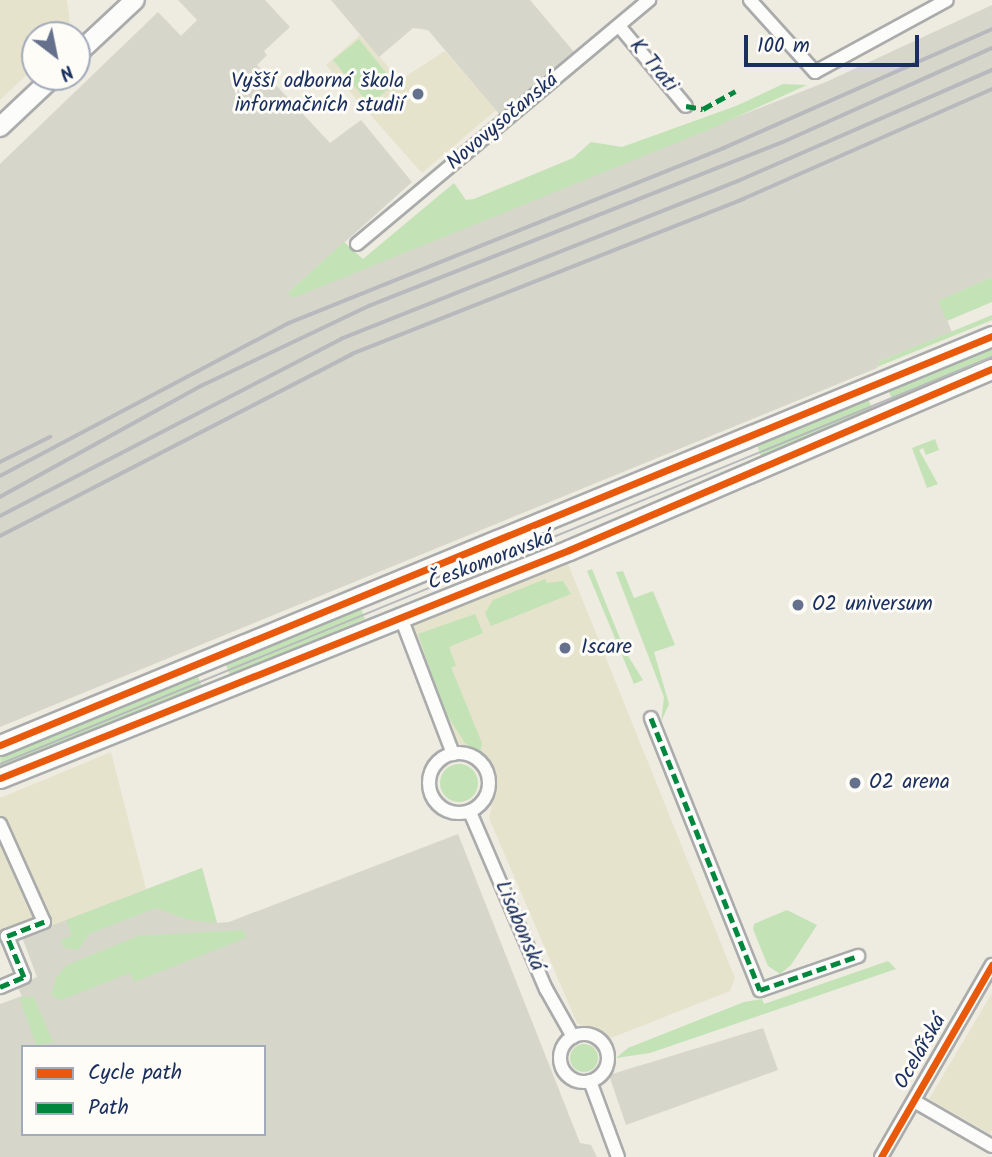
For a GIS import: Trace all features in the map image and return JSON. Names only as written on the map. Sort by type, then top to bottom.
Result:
[{"type":"main road","points":[[91,41],[135,0]]},
{"type":"main road","points":[[0,127],[38,91]]},
{"type":"main road","name":"Českomoravská","points":[[0,744],[992,336]]},
{"type":"main road","name":"Českomoravská","points":[[0,778],[400,615],[569,550],[992,369]]},
{"type":"street","name":"Novovysočanská","points":[[357,244],[649,0]]},
{"type":"street","points":[[750,0],[815,72],[947,0]]},
{"type":"street","name":"K Trati","points":[[619,26],[686,106]]},
{"type":"street","points":[[400,615],[453,754]]},
{"type":"street","points":[[651,719],[760,990],[858,956]]},
{"type":"street","points":[[453,754],[478,759],[488,773],[489,792],[470,812],[444,810],[430,789],[437,763],[453,754]]},
{"type":"street","name":"Lisabonská","points":[[470,812],[546,989],[573,1037]]},
{"type":"street","points":[[0,824],[44,922],[7,936],[24,977],[0,987]]},
{"type":"street","name":"Ocelářská","points":[[881,1157],[992,965]]},
{"type":"street","points":[[594,1036],[607,1052],[605,1070],[590,1081],[576,1081],[562,1066],[561,1053],[573,1037],[594,1036]]},
{"type":"street","points":[[590,1081],[618,1157]]},
{"type":"street","points":[[914,1101],[992,1146]]},
{"type":"shaded area","points":[[0,0],[67,0],[70,21],[21,21],[21,80],[0,100]]},
{"type":"shaded area","points":[[178,0],[265,0],[290,27],[264,51],[267,55],[257,65],[330,143],[361,120],[412,182],[288,293],[826,82],[992,5],[992,277],[939,301],[952,332],[880,361],[877,368],[0,727],[0,164],[76,91],[91,91],[91,76],[158,12],[181,36],[197,20]]},
{"type":"shaded area","points":[[331,0],[530,0],[574,52],[500,115],[428,30],[413,28],[379,57]]},
{"type":"shaded area","name":"Vyšší odborná škola informačních studií","points":[[360,35],[400,80],[445,51],[496,110],[422,173],[326,65]]},
{"type":"shaded area","points":[[566,559],[735,978],[730,991],[611,1038],[577,1023],[489,818],[497,784],[489,759],[455,744],[409,623]]},
{"type":"shaded area","points":[[111,752],[146,889],[31,935],[0,930],[0,798]]},
{"type":"shaded area","points":[[458,834],[580,1143],[591,1145],[597,1157],[0,1157],[0,1004],[22,996],[17,986],[37,977],[22,937],[202,868],[217,923],[229,922]]},
{"type":"shaded area","points":[[992,993],[992,1130],[990,1134],[929,1099]]},
{"type":"shaded area","points":[[763,1028],[778,1070],[626,1125],[609,1075]]},
{"type":"green space","points":[[359,39],[395,84],[369,104],[333,60]]},
{"type":"green space","points":[[783,84],[807,85],[708,130],[293,298],[288,293],[344,242],[363,259],[454,183],[466,200],[474,199],[573,158],[591,142],[622,147],[736,106]]},
{"type":"green space","points":[[992,277],[992,302],[947,321],[938,301]]},
{"type":"green space","points":[[992,315],[992,320],[877,367],[880,361]]},
{"type":"green space","points":[[992,347],[992,361],[894,403],[888,390]]},
{"type":"green space","points":[[868,399],[874,413],[762,460],[757,444]]},
{"type":"green space","points":[[935,439],[939,450],[926,455],[923,448],[919,450],[938,484],[927,488],[912,448]]},
{"type":"green space","points":[[592,569],[625,651],[643,680],[634,684],[587,571]]},
{"type":"green space","points":[[623,571],[634,598],[653,591],[675,645],[654,652],[669,704],[661,722],[664,697],[616,572]]},
{"type":"green space","points":[[545,579],[547,583],[563,581],[571,594],[491,626],[485,613],[493,600]]},
{"type":"green space","points":[[359,604],[365,619],[230,675],[224,660]]},
{"type":"green space","points":[[475,614],[483,633],[449,647],[456,666],[451,667],[482,743],[480,753],[465,743],[443,709],[418,634]]},
{"type":"green space","points":[[196,672],[202,687],[1,769],[0,752]]},
{"type":"green space","points":[[459,764],[473,769],[478,783],[473,797],[459,802],[445,797],[440,783],[445,769]]},
{"type":"green space","points":[[202,868],[217,923],[189,920],[156,908],[89,934],[78,950],[64,948],[61,940],[72,936],[66,920]]},
{"type":"green space","points":[[787,910],[817,925],[791,965],[780,974],[768,966],[753,929],[754,924]]},
{"type":"green space","points":[[244,930],[246,938],[134,982],[130,973],[61,1000],[51,995],[57,976],[67,965],[138,936]]},
{"type":"green space","points":[[888,961],[896,969],[650,1053],[616,1058],[628,1048],[744,1002],[762,999],[764,1004]]},
{"type":"green space","points":[[19,997],[34,997],[54,1045],[50,1042],[36,1045]]},
{"type":"green space","points":[[584,1044],[594,1048],[598,1058],[594,1068],[584,1072],[574,1068],[570,1058],[574,1048]]},
{"type":"tram line","points":[[0,764],[992,357]]},
{"type":"railway","points":[[0,476],[289,323],[724,148],[992,29]]},
{"type":"railway","points":[[0,497],[201,386],[369,306],[783,142],[992,48]]},
{"type":"railway","points":[[0,516],[341,339],[738,181],[992,70]]},
{"type":"railway","points":[[0,536],[352,354],[743,199],[992,89]]},
{"type":"railway","points":[[0,462],[50,437]]},
{"type":"marked path","points":[[686,106],[703,109],[735,91]]},
{"type":"marked path","points":[[651,718],[760,990],[858,956]]},
{"type":"marked path","points":[[0,987],[24,977],[7,936],[44,922]]},
{"type":"cycle path","points":[[0,745],[992,336]]},
{"type":"cycle path","points":[[0,778],[569,550],[992,369]]},
{"type":"cycle path","points":[[881,1157],[992,965]]},
{"type":"place","name":"Vyšší odborná škola informačních studií","points":[[418,94]]},
{"type":"place","name":"O2 universum","points":[[798,605]]},
{"type":"place","name":"Iscare","points":[[565,648]]},
{"type":"place","name":"O2 arena","points":[[855,783]]}]
